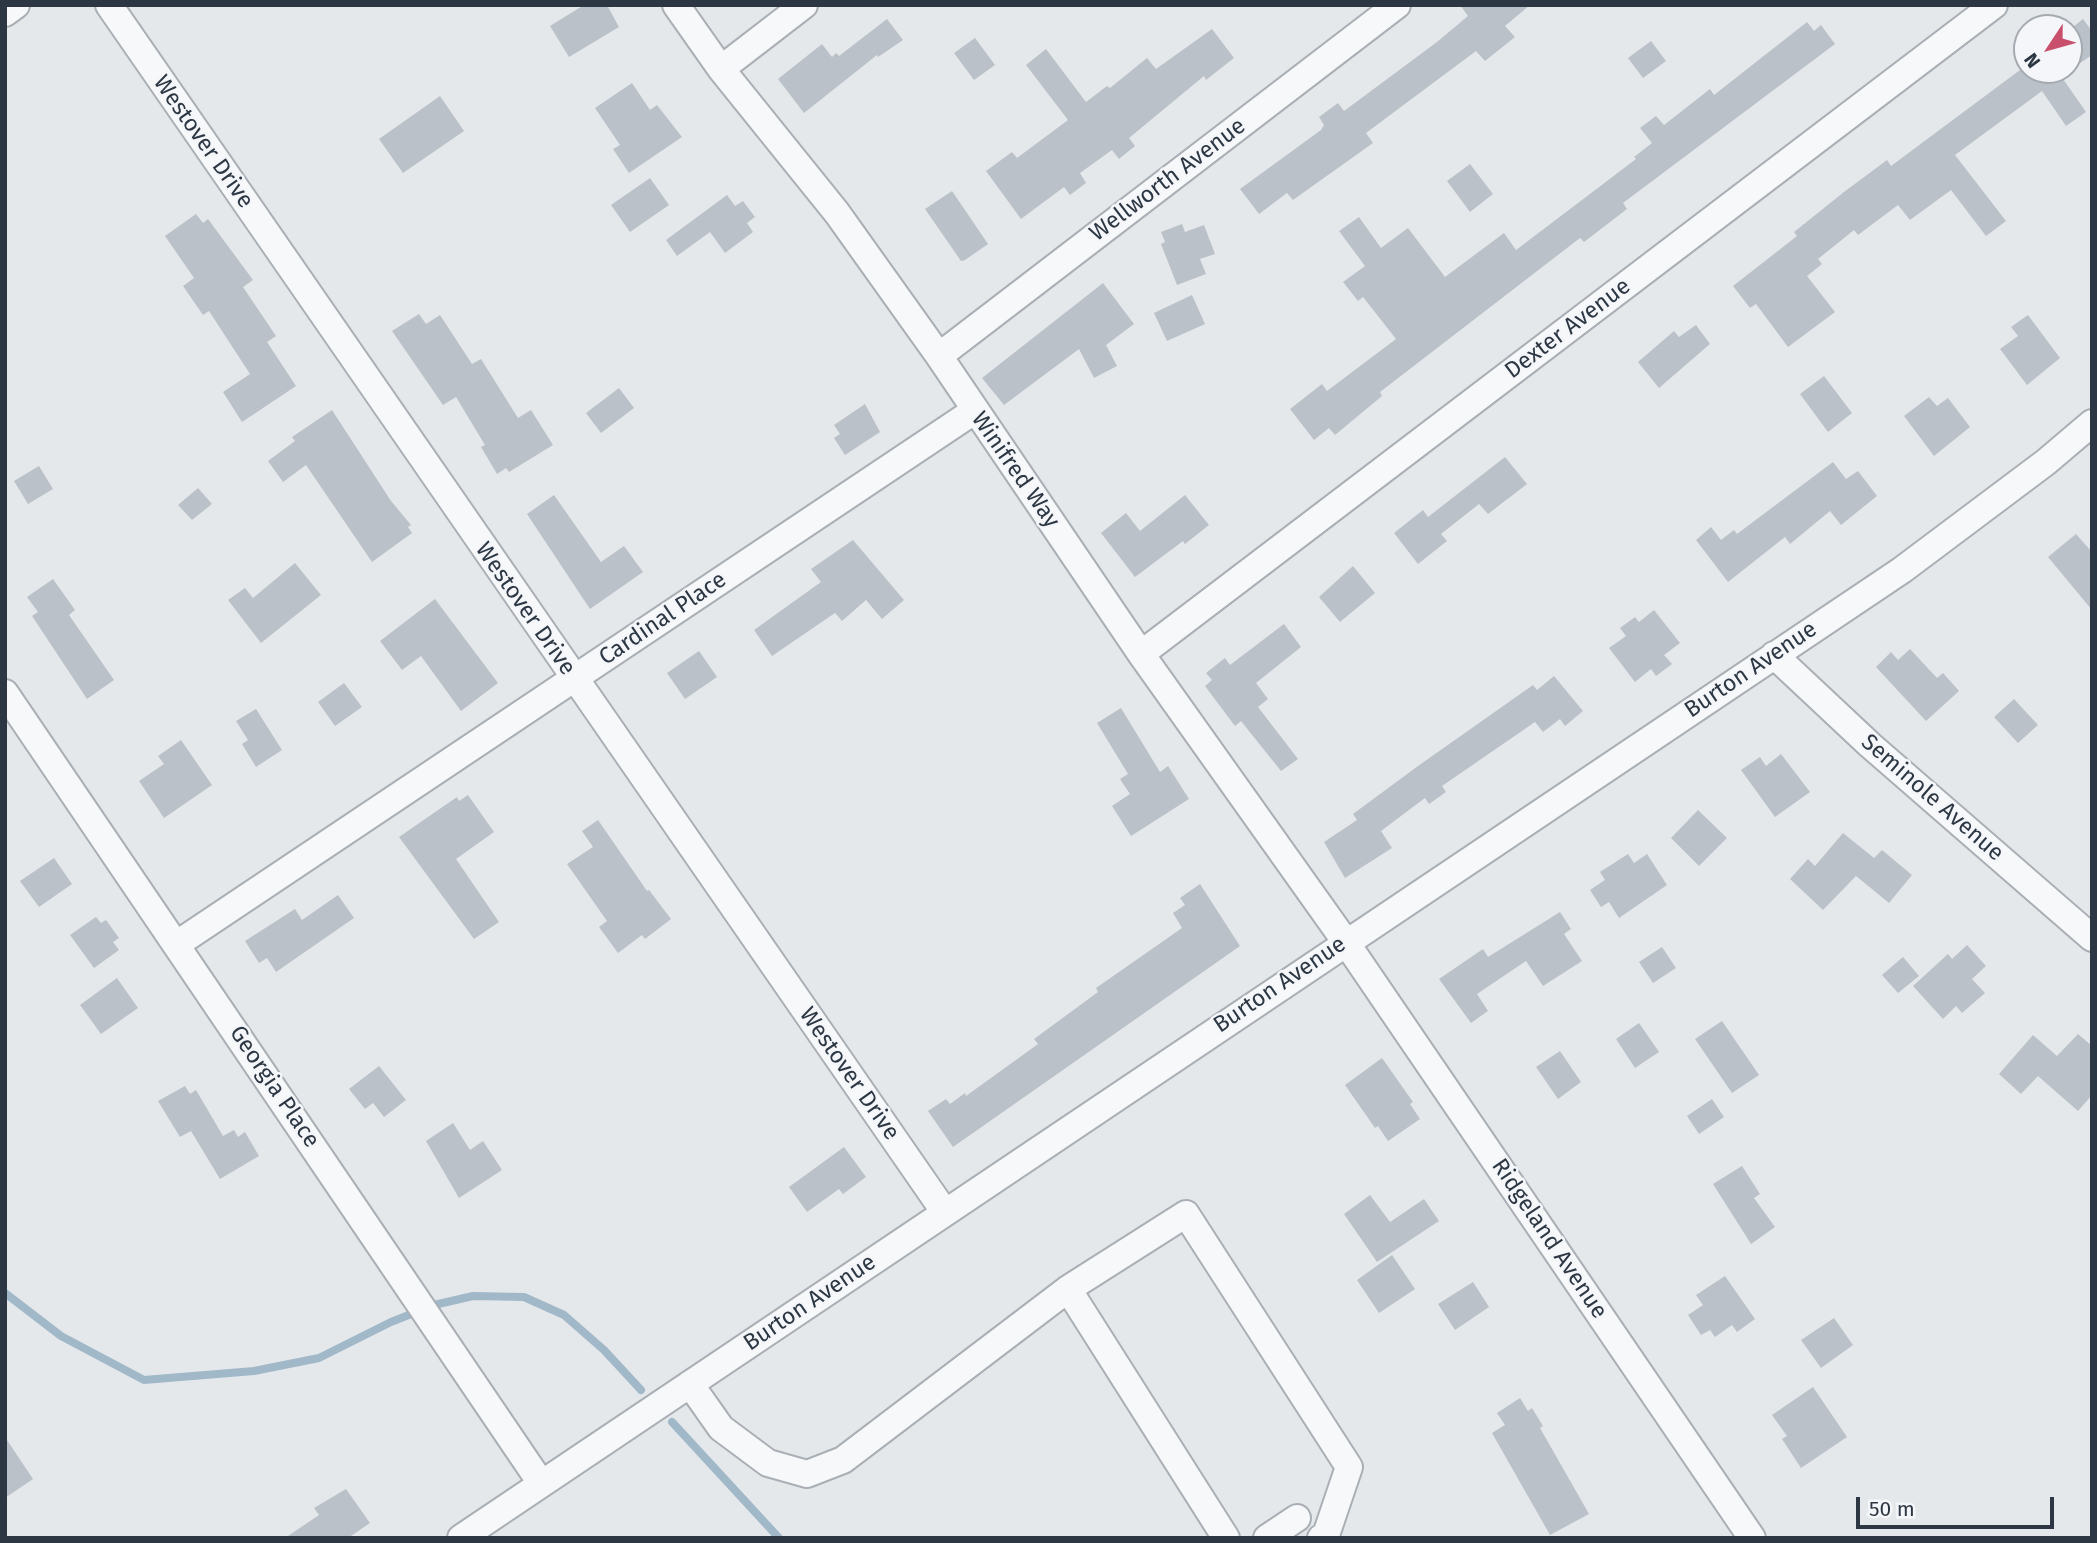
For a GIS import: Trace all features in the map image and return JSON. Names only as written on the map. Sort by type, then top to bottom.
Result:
[{"type":"street","points":[[5,13],[16,5]]},
{"type":"street","name":"Westover Drive","points":[[109,5],[944,1211]]},
{"type":"street","name":"Winifred Way","points":[[676,5],[721,69],[838,213],[1142,654],[1346,941]]},
{"type":"street","points":[[721,69],[804,5]]},
{"type":"street","name":"Wellworth Avenue","points":[[939,356],[1397,5]]},
{"type":"street","name":"Dexter Avenue","points":[[1142,654],[1994,5]]},
{"type":"street","name":"Cardinal Place","points":[[177,944],[974,411]]},
{"type":"street","name":"Burton Avenue","points":[[461,1538],[944,1211],[1902,570],[2046,462],[2092,423]]},
{"type":"street","name":"Seminole Avenue","points":[[1774,655],[1870,745],[2092,938]]},
{"type":"street","name":"Georgia Place","points":[[5,693],[541,1483]]},
{"type":"street","name":"Ridgeland Avenue","points":[[1346,941],[1752,1538]]},
{"type":"street","points":[[690,1384],[720,1429],[768,1463],[807,1474],[843,1460],[1068,1289],[1186,1214],[1349,1467],[1326,1535],[1321,1538]]},
{"type":"street","points":[[1068,1289],[1226,1538]]},
{"type":"street","points":[[1267,1538],[1297,1518]]},
{"type":"building","points":[[584,5],[607,5],[619,27],[569,57],[550,26]]},
{"type":"building","points":[[1460,5],[1530,5],[1505,26],[1515,37],[1485,61],[1476,51],[1366,133],[1373,143],[1293,200],[1287,193],[1259,214],[1240,189],[1321,130],[1324,125],[1319,117],[1338,103],[1344,111],[1437,42],[1468,16]]},
{"type":"building","points":[[887,19],[903,40],[878,57],[877,55],[804,113],[778,79],[822,44],[832,57],[836,53],[839,56]]},
{"type":"building","points":[[2083,19],[2092,31],[2092,55],[2083,61]]},
{"type":"building","points":[[1807,22],[1814,31],[1821,25],[1835,44],[1623,203],[1627,209],[1584,242],[1580,238],[1380,392],[1382,396],[1335,435],[1329,428],[1314,440],[1290,409],[1322,384],[1327,391],[1396,339],[1363,297],[1358,301],[1343,282],[1365,266],[1339,231],[1359,217],[1381,248],[1408,228],[1445,277],[1504,233],[1516,250],[1636,159],[1634,157],[1652,143],[1640,128],[1656,116],[1664,125],[1710,89],[1714,95]]},
{"type":"building","points":[[1212,29],[1234,58],[1206,80],[1204,76],[1129,138],[1135,146],[1119,159],[1112,150],[1080,173],[1086,183],[1070,195],[1064,187],[1021,219],[986,171],[1012,152],[1017,158],[1068,120],[1026,65],[1046,49],[1086,102],[1107,86],[1110,88],[1147,58],[1156,69]]},
{"type":"building","points":[[975,38],[995,65],[974,80],[954,53]]},
{"type":"building","points":[[1651,41],[1666,61],[1643,78],[1628,58]]},
{"type":"building","points":[[2013,75],[2013,84],[2067,84],[2086,112],[2066,126],[2042,91],[1955,155],[2006,221],[1986,236],[1951,190],[1910,220],[1898,205],[1858,235],[1854,230],[1818,259],[1822,264],[1807,276],[1835,312],[1788,347],[1756,304],[1750,308],[1733,286],[1797,236],[1794,232],[1844,192],[1887,160],[1891,166]]},
{"type":"building","points":[[632,83],[650,110],[657,105],[682,137],[629,173],[613,149],[620,145],[595,108]]},
{"type":"building","points":[[440,96],[464,131],[403,173],[379,139]]},
{"type":"building","points":[[1470,164],[1493,194],[1470,212],[1447,181]]},
{"type":"building","points":[[650,178],[669,205],[630,232],[611,205]]},
{"type":"building","points":[[952,191],[988,244],[961,261],[925,209]]},
{"type":"building","points":[[727,195],[735,206],[743,201],[755,217],[747,223],[753,232],[725,253],[710,232],[677,256],[666,240]]},
{"type":"building","points":[[196,214],[203,223],[208,219],[253,280],[243,287],[276,336],[267,342],[296,386],[242,422],[223,392],[250,374],[209,311],[203,315],[183,286],[194,278],[165,236]]},
{"type":"building","points":[[1182,224],[1185,232],[1204,225],[1215,254],[1200,259],[1206,274],[1177,285],[1161,244],[1165,242],[1161,232]]},
{"type":"building","points":[[1103,283],[1134,324],[1106,345],[1117,366],[1094,378],[1079,349],[1004,405],[982,378]]},
{"type":"building","points":[[1192,295],[1205,324],[1167,341],[1154,313]]},
{"type":"building","points":[[419,314],[426,324],[440,315],[472,364],[481,359],[518,418],[531,410],[553,445],[509,472],[506,468],[497,474],[481,447],[485,445],[456,397],[443,405],[392,331]]},
{"type":"building","points":[[2028,315],[2060,358],[2027,385],[2000,349],[2018,336],[2011,327]]},
{"type":"building","points":[[1696,325],[1710,344],[1659,388],[1638,362],[1674,331],[1679,337]]},
{"type":"building","points":[[1824,376],[1852,413],[1828,432],[1800,394]]},
{"type":"building","points":[[619,388],[634,408],[601,433],[586,413]]},
{"type":"building","points":[[1929,397],[1937,406],[1948,398],[1970,427],[1934,456],[1904,416]]},
{"type":"building","points":[[865,404],[880,432],[845,455],[834,438],[840,434],[834,425]]},
{"type":"building","points":[[332,410],[391,501],[411,525],[408,527],[412,533],[372,562],[306,465],[283,482],[268,461],[295,441],[292,437]]},
{"type":"building","points":[[1505,457],[1527,484],[1488,514],[1479,504],[1441,534],[1447,541],[1418,564],[1394,533],[1423,510],[1428,517]]},
{"type":"building","points":[[1833,462],[1846,479],[1858,471],[1877,496],[1841,525],[1830,511],[1790,544],[1785,537],[1728,582],[1696,540],[1711,527],[1721,540],[1734,530],[1737,534]]},
{"type":"building","points":[[39,466],[53,489],[28,504],[14,481]]},
{"type":"building","points":[[198,488],[212,504],[192,520],[178,505]]},
{"type":"building","points":[[554,495],[601,562],[624,546],[643,572],[590,609],[527,514]]},
{"type":"building","points":[[1185,495],[1209,525],[1135,577],[1101,533],[1126,513],[1140,531]]},
{"type":"building","points":[[2076,534],[2092,552],[2092,610],[2048,557]]},
{"type":"building","points":[[853,540],[904,600],[882,619],[866,600],[842,621],[835,613],[772,656],[754,630],[821,582],[811,569]]},
{"type":"building","points":[[295,563],[321,595],[261,643],[228,600],[245,588],[253,598]]},
{"type":"building","points":[[1353,566],[1375,593],[1340,622],[1319,597]]},
{"type":"building","points":[[53,579],[75,610],[69,615],[114,680],[87,699],[32,616],[38,612],[27,597]]},
{"type":"building","points":[[435,599],[498,683],[461,711],[421,656],[402,670],[380,641]]},
{"type":"building","points":[[1654,610],[1680,643],[1664,655],[1672,664],[1656,676],[1651,669],[1635,682],[1609,648],[1626,636],[1620,628],[1635,617],[1639,622]]},
{"type":"building","points":[[1284,624],[1301,647],[1256,683],[1268,699],[1258,707],[1298,759],[1281,771],[1241,721],[1235,726],[1205,686],[1212,680],[1206,673],[1225,658],[1230,665]]},
{"type":"building","points":[[1910,649],[1937,678],[1943,673],[1959,691],[1926,721],[1876,667],[1891,652],[1898,660]]},
{"type":"building","points":[[699,651],[717,677],[685,699],[667,673]]},
{"type":"building","points":[[1554,676],[1583,711],[1565,726],[1560,719],[1543,732],[1535,722],[1442,786],[1446,792],[1429,804],[1425,798],[1381,831],[1392,848],[1345,878],[1324,842],[1357,820],[1353,814],[1418,766],[1533,685],[1537,690]]},
{"type":"building","points":[[344,683],[362,707],[335,726],[318,702]]},
{"type":"building","points":[[2014,699],[2038,725],[2018,743],[1994,717]]},
{"type":"building","points":[[1121,708],[1160,772],[1168,766],[1189,799],[1131,836],[1112,806],[1130,794],[1120,779],[1128,774],[1097,723]]},
{"type":"building","points":[[256,709],[282,750],[256,767],[242,744],[248,740],[236,721]]},
{"type":"building","points":[[181,740],[212,785],[164,818],[139,781],[164,764],[158,756]]},
{"type":"building","points":[[1781,754],[1810,792],[1775,817],[1741,770],[1760,757],[1766,766]]},
{"type":"building","points":[[468,795],[494,832],[456,859],[499,922],[474,939],[399,837],[457,797],[459,801]]},
{"type":"building","points":[[1698,810],[1727,838],[1699,866],[1671,838]]},
{"type":"building","points":[[598,820],[647,891],[649,890],[671,919],[645,939],[642,935],[618,953],[599,927],[607,921],[567,864],[593,847],[582,831]]},
{"type":"building","points":[[1843,833],[1874,858],[1882,850],[1912,875],[1889,903],[1856,876],[1823,910],[1790,879],[1808,859],[1815,866]]},
{"type":"building","points":[[1628,854],[1634,863],[1647,854],[1667,885],[1619,918],[1609,902],[1601,907],[1590,890],[1605,880],[1600,872]]},
{"type":"building","points":[[54,858],[72,884],[39,907],[20,881]]},
{"type":"building","points":[[1200,884],[1240,946],[953,1147],[928,1111],[946,1099],[950,1104],[965,1093],[966,1096],[1038,1044],[1034,1039],[1098,992],[1096,988],[1182,928],[1173,913],[1185,905],[1180,898]]},
{"type":"building","points":[[338,895],[354,918],[276,972],[267,958],[259,963],[245,941],[295,909],[302,920]]},
{"type":"building","points":[[1560,912],[1571,929],[1564,934],[1582,961],[1543,986],[1526,961],[1477,994],[1488,1011],[1471,1023],[1439,979],[1483,949],[1488,957]]},
{"type":"building","points":[[96,917],[101,923],[106,920],[119,938],[113,942],[119,950],[94,968],[70,935]]},
{"type":"building","points":[[1967,945],[1986,966],[1972,979],[1985,993],[1962,1013],[1956,1006],[1943,1019],[1913,986],[1948,954],[1952,959]]},
{"type":"building","points":[[1662,947],[1676,968],[1653,983],[1639,962]]},
{"type":"building","points":[[1903,957],[1919,976],[1898,993],[1882,975]]},
{"type":"building","points":[[117,978],[138,1008],[101,1034],[80,1005]]},
{"type":"building","points":[[1722,1021],[1759,1075],[1732,1093],[1695,1039]]},
{"type":"building","points":[[1639,1023],[1659,1052],[1635,1068],[1616,1039]]},
{"type":"building","points":[[2078,1034],[2092,1046],[2092,1095],[2078,1111],[2038,1076],[2021,1094],[1999,1074],[2033,1035],[2057,1056]]},
{"type":"building","points":[[1560,1051],[1581,1082],[1558,1099],[1536,1067]]},
{"type":"building","points":[[1382,1058],[1413,1102],[1410,1104],[1420,1119],[1388,1141],[1378,1126],[1375,1128],[1345,1085]]},
{"type":"building","points":[[379,1066],[406,1100],[384,1117],[373,1103],[365,1109],[349,1089]]},
{"type":"building","points":[[185,1086],[190,1094],[196,1090],[223,1136],[234,1130],[238,1137],[245,1132],[259,1156],[220,1179],[191,1131],[180,1137],[158,1101]]},
{"type":"building","points":[[1712,1099],[1724,1117],[1699,1134],[1687,1116]]},
{"type":"building","points":[[453,1123],[470,1150],[483,1141],[502,1170],[459,1198],[426,1141]]},
{"type":"building","points":[[844,1147],[866,1177],[843,1194],[839,1189],[807,1212],[789,1187]]},
{"type":"building","points":[[1742,1166],[1760,1194],[1754,1198],[1775,1227],[1751,1244],[1713,1184]]},
{"type":"building","points":[[1370,1195],[1390,1222],[1424,1199],[1439,1221],[1377,1262],[1344,1214]]},
{"type":"building","points":[[1392,1255],[1415,1289],[1379,1313],[1357,1280]]},
{"type":"building","points":[[1725,1276],[1755,1319],[1737,1332],[1732,1325],[1715,1337],[1710,1330],[1701,1335],[1688,1315],[1703,1305],[1696,1295]]},
{"type":"building","points":[[1473,1282],[1489,1307],[1455,1330],[1438,1304]]},
{"type":"building","points":[[1834,1318],[1853,1345],[1821,1368],[1801,1340]]},
{"type":"building","points":[[1813,1387],[1847,1437],[1801,1468],[1782,1439],[1787,1436],[1772,1415]]},
{"type":"building","points":[[1520,1398],[1528,1411],[1532,1408],[1543,1426],[1540,1428],[1589,1514],[1550,1535],[1492,1433],[1505,1425],[1497,1413]]},
{"type":"building","points":[[5,1437],[33,1479],[5,1498]]},
{"type":"building","points":[[346,1489],[370,1523],[348,1538],[285,1538],[319,1515],[314,1508]]},
{"type":"waterway","points":[[5,1293],[61,1336],[144,1380],[254,1371],[319,1358],[391,1322],[434,1305],[473,1296],[524,1297],[564,1315],[604,1350],[641,1390]]},
{"type":"waterway","points":[[672,1422],[779,1538]]}]
